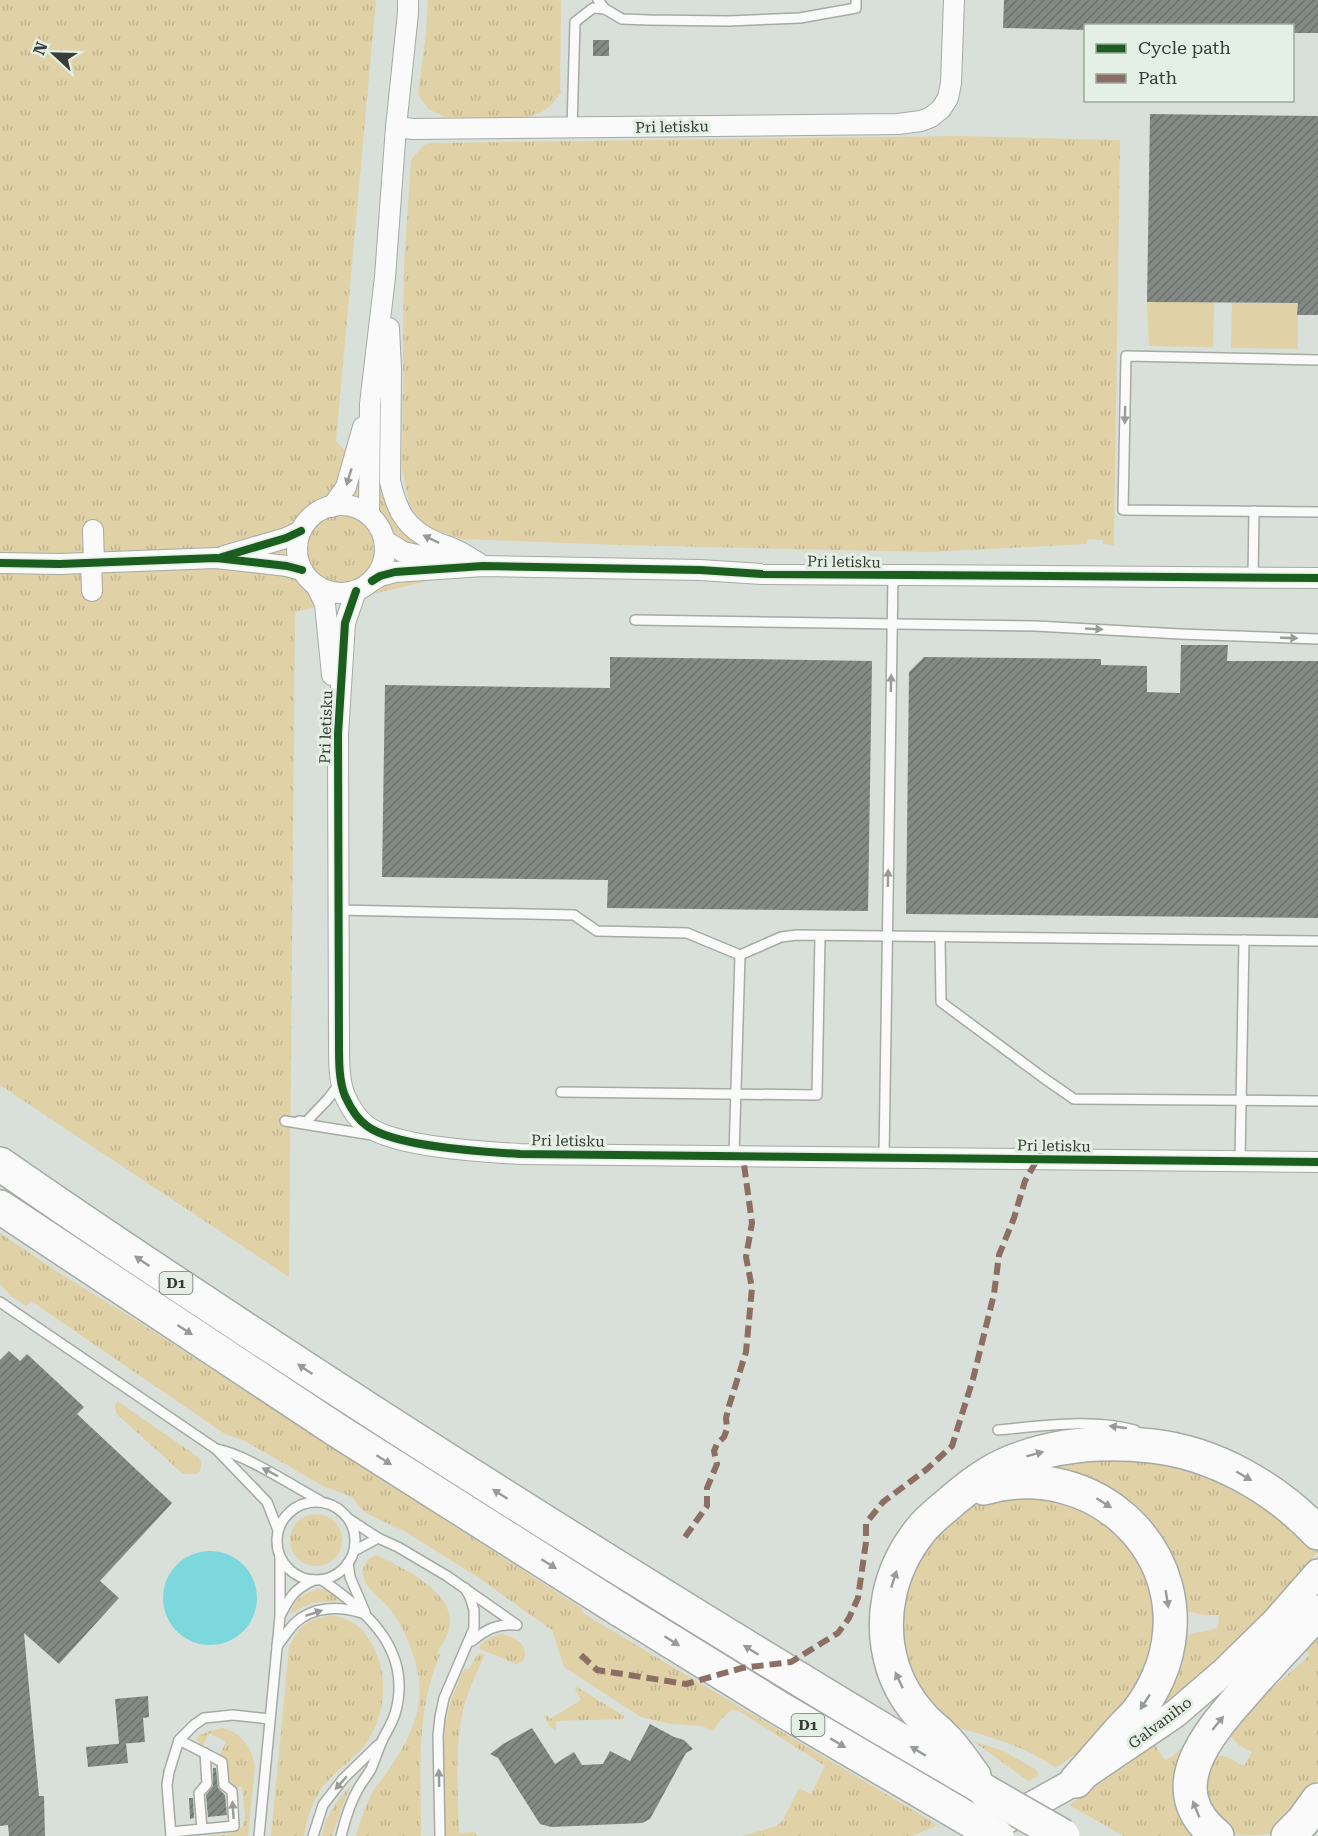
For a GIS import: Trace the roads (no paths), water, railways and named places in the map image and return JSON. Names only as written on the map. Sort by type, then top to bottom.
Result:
[{"type":"highway","name":"D1","points":[[0,1164],[353,1401],[638,1581],[986,1792],[1063,1836]]},
{"type":"highway","name":"D1","points":[[0,1207],[335,1429],[622,1611],[779,1708],[997,1836]]},
{"type":"highway","points":[[986,1792],[943,1737],[914,1707],[899,1683],[887,1641],[890,1590],[906,1550],[933,1517],[984,1475],[1022,1458],[1067,1446],[1122,1444],[1153,1446],[1212,1461],[1236,1472],[1280,1499],[1312,1526]]},
{"type":"highway","points":[[933,1517],[955,1502],[984,1488],[1013,1482],[1049,1482],[1083,1492],[1112,1508],[1138,1534],[1152,1553],[1165,1586],[1170,1622],[1163,1665],[1156,1682],[1136,1714],[1076,1781]]},
{"type":"highway","points":[[1217,1836],[1202,1821],[1192,1796],[1191,1775],[1200,1749],[1216,1725],[1318,1612]]},
{"type":"main road","name":"Galvaniho","points":[[974,1836],[1076,1781],[1175,1714],[1275,1622],[1318,1573]]},
{"type":"street","points":[[369,515],[370,404],[385,277],[408,0]]},
{"type":"street","name":"Pri letisku","points":[[396,128],[898,124],[921,121],[941,109],[948,98],[951,83],[954,0]]},
{"type":"street","points":[[385,277],[391,369],[390,481],[394,498],[400,514],[415,531],[455,549],[483,566]]},
{"type":"street","points":[[332,507],[346,487],[370,404]]},
{"type":"street","points":[[0,564],[216,558],[302,570],[297,550],[301,531],[312,517],[324,509],[348,506],[369,515],[379,527],[384,540]]},
{"type":"street","points":[[92,591],[93,530]]},
{"type":"street","points":[[216,558],[286,538],[301,531]]},
{"type":"street","name":"Pri letisku","points":[[384,540],[402,552],[483,566]]},
{"type":"street","name":"Pri letisku","points":[[384,540],[384,558],[378,574],[364,586],[345,623],[338,734],[341,1081],[344,1094],[351,1107],[366,1126],[379,1133],[407,1141],[456,1149],[520,1155],[1318,1162]]},
{"type":"street","name":"Pri letisku","points":[[316,585],[339,593],[364,586],[380,576],[395,572],[483,566],[646,568],[762,574],[892,576],[1318,578]]},
{"type":"street","name":"Pri letisku","points":[[302,570],[316,585],[325,604],[338,734]]},
{"type":"lane","points":[[598,0],[605,9],[622,19],[728,21],[800,18],[856,8],[856,0]]},
{"type":"lane","points":[[572,128],[575,22],[592,8],[605,9]]},
{"type":"lane","points":[[1318,360],[1126,356],[1123,510],[1318,512]]},
{"type":"lane","points":[[1253,577],[1254,511]]},
{"type":"lane","points":[[884,1158],[892,576]]},
{"type":"lane","points":[[635,620],[1036,626],[1318,639]]},
{"type":"lane","points":[[338,910],[574,915],[597,931],[687,933],[740,955],[781,937],[820,936],[1318,941]]},
{"type":"lane","points":[[561,1092],[817,1095],[820,936]]},
{"type":"lane","points":[[940,937],[941,1002],[1074,1099],[1318,1101]]},
{"type":"lane","points":[[1240,1161],[1244,940]]},
{"type":"lane","points":[[734,1156],[740,955]]},
{"type":"lane","points":[[341,1081],[306,1122],[285,1121],[407,1141]]},
{"type":"lane","points":[[0,1302],[216,1449],[267,1502],[278,1530]]},
{"type":"lane","points":[[998,1430],[1080,1424],[1122,1427],[1140,1432]]},
{"type":"lane","points":[[1158,1437],[1212,1461]]},
{"type":"lane","points":[[216,1449],[225,1450],[321,1501],[337,1507],[349,1519],[465,1588],[517,1625],[507,1624],[493,1627],[480,1634],[468,1645]]},
{"type":"lane","points":[[259,1836],[280,1616],[278,1530],[292,1509],[305,1502],[321,1501]]},
{"type":"lane","points":[[280,1616],[299,1587],[337,1574],[348,1563],[354,1551],[354,1530],[349,1519]]},
{"type":"lane","points":[[354,1551],[378,1538]]},
{"type":"lane","points":[[280,1557],[294,1574],[302,1578],[318,1580],[342,1593],[366,1614],[383,1633],[395,1660],[399,1686],[394,1715],[370,1771],[358,1788],[340,1836]]},
{"type":"lane","points":[[348,1563],[350,1578],[366,1614]]},
{"type":"lane","points":[[440,1836],[438,1736],[440,1717],[444,1698],[473,1634],[474,1622],[470,1597],[465,1588]]},
{"type":"lane","points":[[276,1648],[295,1624],[310,1612],[346,1608],[366,1614]]},
{"type":"lane","points":[[179,1740],[222,1762],[224,1785],[232,1791],[234,1826],[171,1834],[166,1785],[179,1740],[204,1718],[232,1715],[269,1719]]},
{"type":"lane","points":[[313,1836],[322,1805],[343,1779],[382,1742]]},
{"type":"lane","points":[[202,1829],[199,1793],[207,1784],[205,1753]]},
{"type":"lane","points":[[1305,1821],[1318,1806]]},
{"type":"water","points":[[201,1551],[219,1551],[244,1564],[254,1580],[257,1598],[254,1616],[244,1632],[219,1645],[201,1645],[176,1632],[163,1607],[163,1589],[176,1564]]}]
